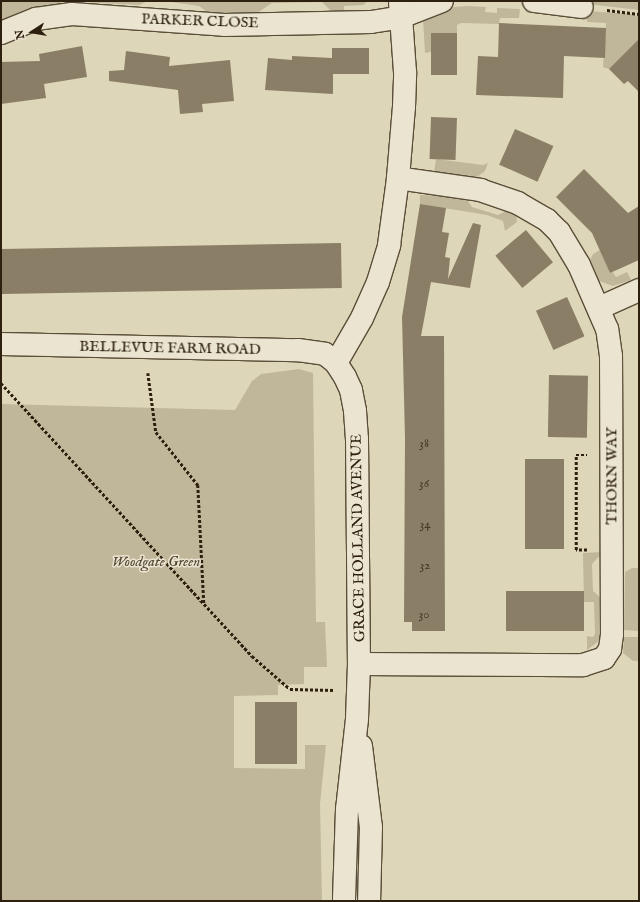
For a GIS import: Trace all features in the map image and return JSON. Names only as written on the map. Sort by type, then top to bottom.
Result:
[{"type":"street","name":"PARKER CLOSE","points":[[1,32],[36,19],[72,14],[224,25],[371,22],[400,9],[442,1]]},
{"type":"street","points":[[534,1],[582,7]]},
{"type":"street","points":[[336,363],[362,318],[378,282],[389,246],[398,178],[405,72],[400,9]]},
{"type":"street","name":"THORN WAY","points":[[359,664],[583,665],[604,658],[610,649],[612,634],[611,356],[607,329],[599,308],[569,246],[547,220],[518,203],[481,190],[398,178]]},
{"type":"street","points":[[599,308],[639,290]]},
{"type":"street","name":"BELLEVUE FARM ROAD","points":[[1,344],[298,350],[325,354],[336,363]]},
{"type":"street","name":"GRACE HOLLAND AVENUE","points":[[336,363],[351,390],[355,411],[359,664],[358,719],[371,826],[369,901]]},
{"type":"street","name":"GRACE HOLLAND AVENUE","points":[[344,901],[347,809],[358,719]]},
{"type":"path","points":[[582,7],[639,14]]},
{"type":"path","points":[[149,348],[147,374],[156,432],[198,485],[204,603]]},
{"type":"path","points":[[1,383],[252,656],[290,689],[358,691]]},
{"type":"green space","points":[[1,1],[63,1],[57,7],[31,8],[1,21]]},
{"type":"green space","points":[[64,1],[148,1],[139,5]]},
{"type":"green space","points":[[165,1],[368,1],[363,5],[344,6],[344,12],[331,11],[322,2],[272,3],[257,13],[209,13],[199,6]]},
{"type":"green space","points":[[588,1],[639,1],[639,10],[588,4]]},
{"type":"green space","points":[[454,7],[486,7],[485,12],[497,13],[497,8],[520,9],[519,18],[500,18],[499,24],[461,23],[457,25],[457,33],[431,33],[431,52],[425,53],[423,19]]},
{"type":"green space","points":[[587,11],[631,14],[639,17],[639,41],[609,69],[603,67],[606,23],[587,22]]},
{"type":"green space","points":[[436,159],[483,165],[488,163],[485,171],[476,178],[434,173]]},
{"type":"green space","points":[[420,195],[465,197],[472,207],[498,215],[508,210],[516,214],[517,222],[505,231],[503,221],[487,215],[420,204]]},
{"type":"green space","points":[[600,250],[610,273],[613,272],[616,277],[627,272],[631,280],[613,286],[599,281],[589,262],[593,254]]},
{"type":"green space","name":"Woodgate Green","points":[[299,369],[313,373],[316,622],[325,622],[327,667],[304,667],[304,684],[278,685],[278,695],[234,696],[234,768],[305,769],[305,745],[326,745],[320,804],[322,901],[1,901],[1,404],[235,410],[252,381],[261,374]]},
{"type":"green space","points":[[603,552],[592,564],[593,591],[603,600],[602,633],[600,640],[587,650],[587,636],[593,637],[595,634],[594,602],[584,602],[583,553]]},
{"type":"green space","points":[[632,568],[639,568],[638,631],[624,630],[625,572]]},
{"type":"green space","points":[[624,637],[638,637],[639,661],[633,661],[623,653]]},
{"type":"building","points":[[499,23],[606,28],[605,58],[564,56],[563,98],[476,95],[478,56],[498,57]]},
{"type":"building","points":[[431,33],[457,33],[457,75],[431,75]]},
{"type":"building","points":[[639,39],[639,92],[628,81],[624,84],[609,69]]},
{"type":"building","points":[[82,46],[87,77],[44,84],[46,98],[1,104],[1,62],[40,61],[39,54]]},
{"type":"building","points":[[332,48],[369,48],[369,74],[333,74],[333,94],[265,90],[268,58],[292,60],[292,56],[332,58]]},
{"type":"building","points":[[126,51],[170,57],[169,66],[230,60],[234,101],[202,104],[203,112],[180,114],[178,90],[109,81],[109,71],[124,70]]},
{"type":"building","points":[[431,117],[457,118],[456,160],[430,159]]},
{"type":"building","points":[[515,129],[553,146],[538,182],[499,165]]},
{"type":"building","points":[[584,169],[628,213],[639,206],[639,260],[610,273],[592,233],[556,197]]},
{"type":"building","points":[[420,204],[446,208],[442,232],[449,233],[445,257],[450,258],[448,279],[473,223],[481,225],[470,288],[431,282],[421,336],[444,336],[445,631],[412,631],[412,622],[404,622],[405,438],[402,317]]},
{"type":"building","points":[[526,230],[553,262],[522,288],[495,256]]},
{"type":"building","points":[[341,243],[342,288],[2,294],[1,249]]},
{"type":"building","points":[[567,297],[584,336],[553,350],[536,311]]},
{"type":"building","points":[[549,375],[588,376],[587,438],[548,437]]},
{"type":"building","points":[[525,459],[564,459],[564,549],[525,549]]},
{"type":"building","points":[[506,591],[584,591],[584,631],[506,631]]},
{"type":"building","points":[[255,702],[297,702],[297,764],[255,764]]}]
